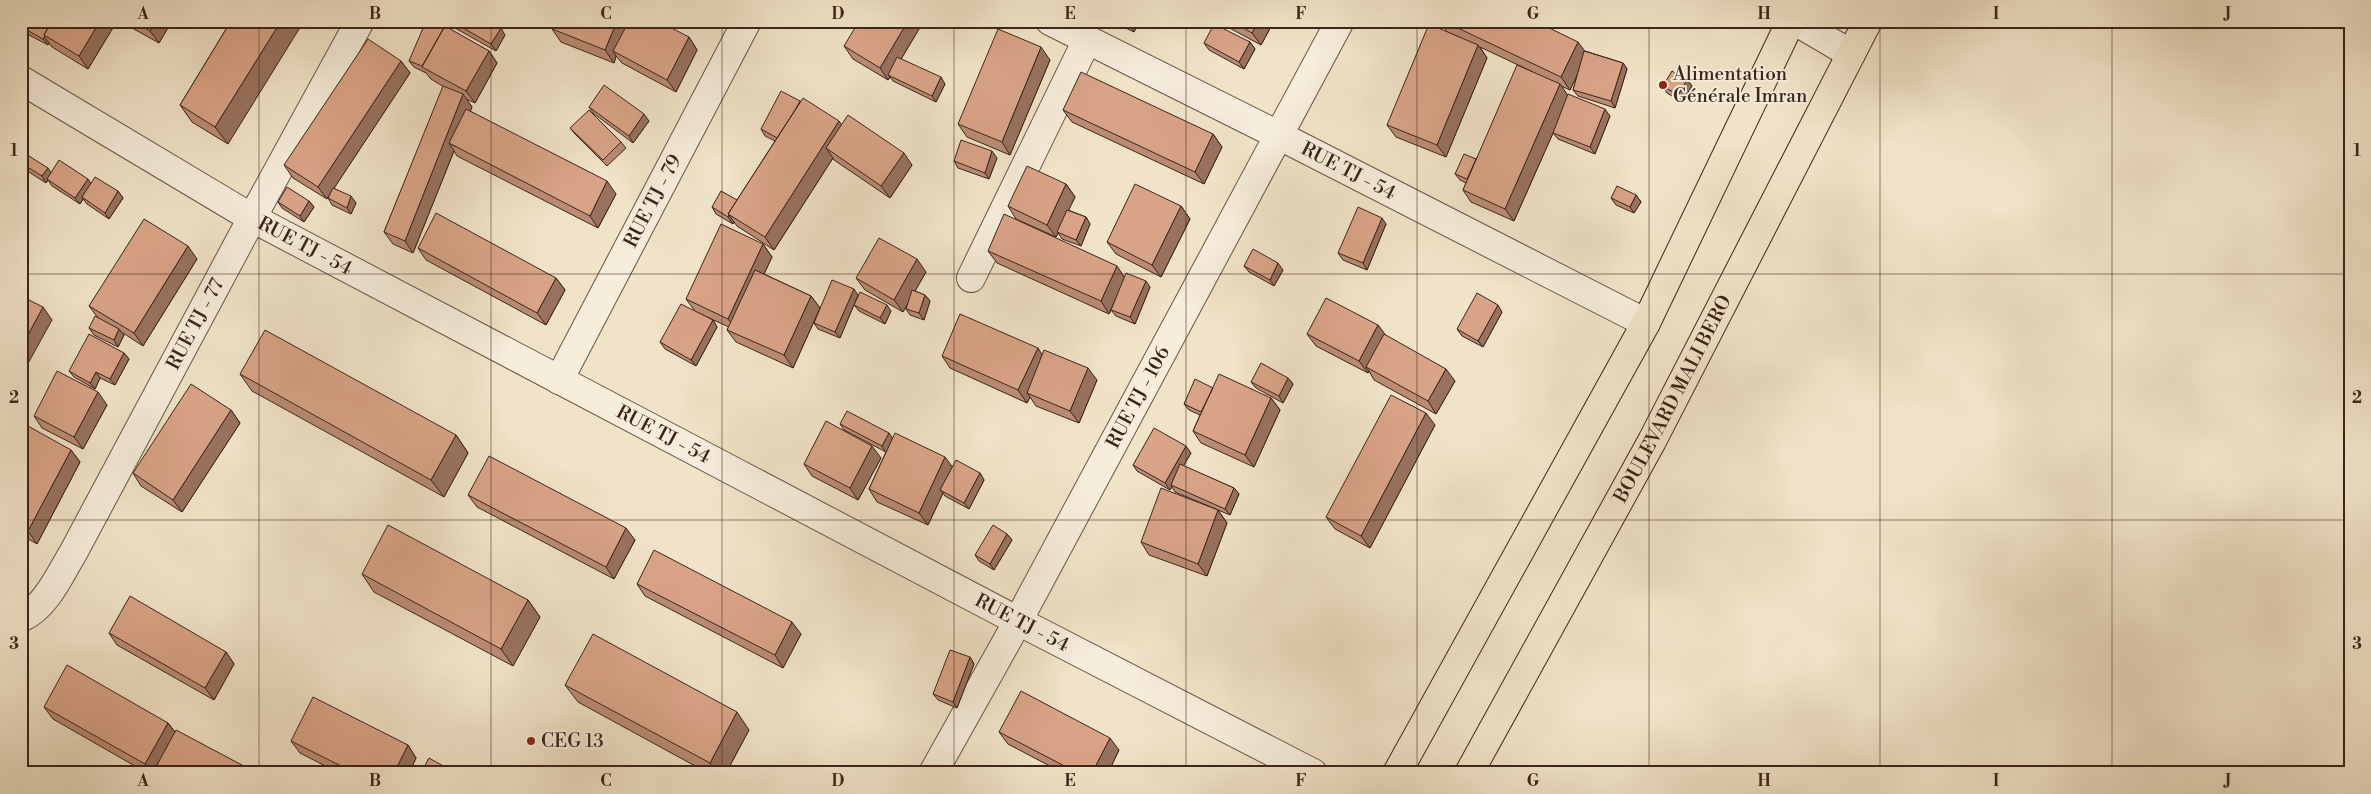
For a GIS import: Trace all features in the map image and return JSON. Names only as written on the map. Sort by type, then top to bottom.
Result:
[{"type":"main road","points":[[1397,773],[1646,323],[1791,21]]},
{"type":"main road","name":"BOULEVARD MALI BERO","points":[[1469,773],[1652,440],[1868,21]]},
{"type":"street","name":"RUE TJ - 77","points":[[21,618],[29,615],[48,594],[73,554],[252,218],[360,21]]},
{"type":"street","name":"RUE TJ - 79","points":[[559,380],[747,21]]},
{"type":"street","name":"RUE TJ - 54","points":[[1050,21],[1646,323]]},
{"type":"street","name":"RUE TJ - 106","points":[[933,773],[1018,621],[1340,21]]},
{"type":"street","points":[[1795,21],[1851,54]]},
{"type":"street","points":[[971,278],[1087,40]]},
{"type":"street","name":"RUE TJ - 54","points":[[21,80],[252,218],[1018,621],[1313,773]]},
{"type":"building","points":[[29,21],[52,21],[43,39],[25,29]]},
{"type":"building","points":[[52,21],[100,21],[79,56],[44,35]]},
{"type":"building","points":[[133,21],[156,21],[150,31]]},
{"type":"building","points":[[231,21],[281,21],[215,127],[180,105]]},
{"type":"building","points":[[426,21],[442,21],[446,23],[422,66],[409,61]]},
{"type":"building","points":[[451,21],[489,21],[501,28],[491,44]]},
{"type":"building","points":[[556,21],[617,21],[605,50],[552,29]]},
{"type":"building","points":[[629,21],[658,21],[689,37],[667,80],[613,51]]},
{"type":"building","points":[[859,21],[908,21],[880,68],[844,46]]},
{"type":"building","points":[[1120,21],[1132,21],[1130,26]]},
{"type":"building","points":[[1232,21],[1258,21],[1252,33]]},
{"type":"building","points":[[1443,21],[1535,21],[1578,42],[1561,77]]},
{"type":"building","points":[[1214,24],[1250,42],[1239,62],[1204,43]]},
{"type":"building","points":[[1429,24],[1478,45],[1437,145],[1387,125]]},
{"type":"building","points":[[445,26],[489,51],[466,91],[422,67]]},
{"type":"building","points":[[998,29],[1041,47],[1002,142],[958,124]]},
{"type":"building","points":[[368,39],[401,61],[318,187],[284,165]]},
{"type":"building","points":[[1584,51],[1623,63],[1611,101],[1573,90]]},
{"type":"building","points":[[897,57],[941,77],[932,96],[888,75]]},
{"type":"building","points":[[1517,65],[1560,84],[1505,209],[1463,190]]},
{"type":"building","points":[[1672,71],[1687,80],[1678,95],[1663,86]]},
{"type":"building","points":[[1081,72],[1213,134],[1195,172],[1063,110]]},
{"type":"building","points":[[604,85],[644,114],[629,136],[589,107]]},
{"type":"building","points":[[443,86],[463,94],[405,241],[384,232]]},
{"type":"building","points":[[781,91],[800,101],[777,138],[761,129]]},
{"type":"building","points":[[1568,94],[1605,109],[1590,147],[1553,133]]},
{"type":"building","points":[[803,98],[839,121],[765,237],[728,214]]},
{"type":"building","points":[[466,109],[607,181],[590,216],[449,143]]},
{"type":"building","points":[[589,110],[621,142],[603,160],[570,128]]},
{"type":"building","points":[[848,115],[904,153],[881,186],[826,148]]},
{"type":"building","points":[[961,140],[992,151],[985,173],[954,161]]},
{"type":"building","points":[[21,151],[48,168],[42,176],[21,163]]},
{"type":"building","points":[[1464,154],[1476,159],[1467,179],[1455,174]]},
{"type":"building","points":[[59,160],[88,179],[75,198],[47,179]]},
{"type":"building","points":[[1027,166],[1066,184],[1047,225],[1008,206]]},
{"type":"building","points":[[95,177],[118,191],[105,213],[82,197]]},
{"type":"building","points":[[1135,184],[1181,206],[1152,265],[1107,242]]},
{"type":"building","points":[[1617,186],[1636,195],[1630,207],[1611,198]]},
{"type":"building","points":[[287,187],[309,201],[300,216],[278,202]]},
{"type":"building","points":[[333,188],[351,196],[347,208],[328,198]]},
{"type":"building","points":[[721,191],[737,200],[728,217],[712,207]]},
{"type":"building","points":[[1358,207],[1382,218],[1363,263],[1338,253]]},
{"type":"building","points":[[1067,210],[1086,217],[1076,240],[1057,232]]},
{"type":"building","points":[[436,213],[556,278],[537,313],[418,248]]},
{"type":"building","points":[[1004,214],[1117,266],[1101,301],[988,251]]},
{"type":"building","points":[[144,219],[188,246],[134,333],[89,306]]},
{"type":"building","points":[[721,224],[763,244],[728,319],[686,299]]},
{"type":"building","points":[[879,238],[917,259],[894,300],[856,278]]},
{"type":"building","points":[[1253,249],[1278,263],[1270,280],[1244,266]]},
{"type":"building","points":[[755,270],[811,296],[784,355],[727,330]]},
{"type":"building","points":[[1126,273],[1146,281],[1130,317],[1111,310]]},
{"type":"building","points":[[832,280],[854,289],[835,332],[814,323]]},
{"type":"building","points":[[912,290],[925,295],[919,313],[906,309]]},
{"type":"building","points":[[860,292],[887,305],[880,318],[854,305]]},
{"type":"building","points":[[1477,293],[1498,305],[1478,341],[1457,329]]},
{"type":"building","points":[[21,296],[43,307],[21,348]]},
{"type":"building","points":[[1326,298],[1378,325],[1359,361],[1307,334]]},
{"type":"building","points":[[681,304],[713,320],[691,360],[660,342]]},
{"type":"building","points":[[960,314],[1038,348],[1018,390],[942,356]]},
{"type":"building","points":[[95,316],[119,329],[114,340],[89,328]]},
{"type":"building","points":[[265,330],[456,435],[431,480],[240,374]]},
{"type":"building","points":[[89,334],[124,353],[110,379],[96,372],[90,383],[69,371]]},
{"type":"building","points":[[1384,334],[1446,369],[1428,401],[1366,367]]},
{"type":"building","points":[[1044,350],[1088,368],[1070,411],[1027,393]]},
{"type":"building","points":[[1261,363],[1288,378],[1279,396],[1251,382]]},
{"type":"building","points":[[57,371],[98,392],[74,437],[34,416]]},
{"type":"building","points":[[1219,374],[1271,398],[1245,455],[1193,431]]},
{"type":"building","points":[[1195,379],[1213,388],[1201,412],[1184,404]]},
{"type":"building","points":[[191,384],[231,410],[173,500],[133,473]]},
{"type":"building","points":[[1391,395],[1426,413],[1361,536],[1326,517]]},
{"type":"building","points":[[847,411],[889,433],[882,446],[840,424]]},
{"type":"building","points":[[826,421],[872,446],[850,488],[804,464]]},
{"type":"building","points":[[28,426],[71,450],[28,531],[21,527],[21,439]]},
{"type":"building","points":[[1154,428],[1186,446],[1165,483],[1133,465]]},
{"type":"building","points":[[895,433],[945,457],[919,513],[869,489]]},
{"type":"building","points":[[489,456],[626,528],[606,567],[468,495]]},
{"type":"building","points":[[956,460],[980,473],[964,503],[940,490]]},
{"type":"building","points":[[1180,464],[1234,488],[1225,509],[1171,485]]},
{"type":"building","points":[[1161,488],[1218,510],[1198,564],[1141,542]]},
{"type":"building","points":[[388,525],[528,600],[501,649],[362,574]]},
{"type":"building","points":[[993,525],[1007,534],[990,564],[975,555]]},
{"type":"building","points":[[654,550],[792,622],[775,655],[637,584]]},
{"type":"building","points":[[130,596],[226,652],[205,688],[109,633]]},
{"type":"building","points":[[593,634],[737,712],[710,763],[565,685]]},
{"type":"building","points":[[950,650],[970,657],[953,702],[933,694]]},
{"type":"building","points":[[67,665],[168,723],[145,764],[44,707]]},
{"type":"building","points":[[1021,691],[1110,738],[1092,773],[1078,773],[999,732]]},
{"type":"building","points":[[313,697],[408,745],[394,773],[355,773],[291,741]]},
{"type":"building","points":[[176,730],[257,773],[172,773],[157,765]]},
{"type":"building","points":[[429,758],[456,773],[421,773]]},
{"type":"building","points":[[1118,769],[1124,773],[1116,773]]},
{"type":"place","name":"Alimentation Générale Imran","points":[[1663,85]]},
{"type":"place","name":"CEG 13","points":[[531,741]]}]
